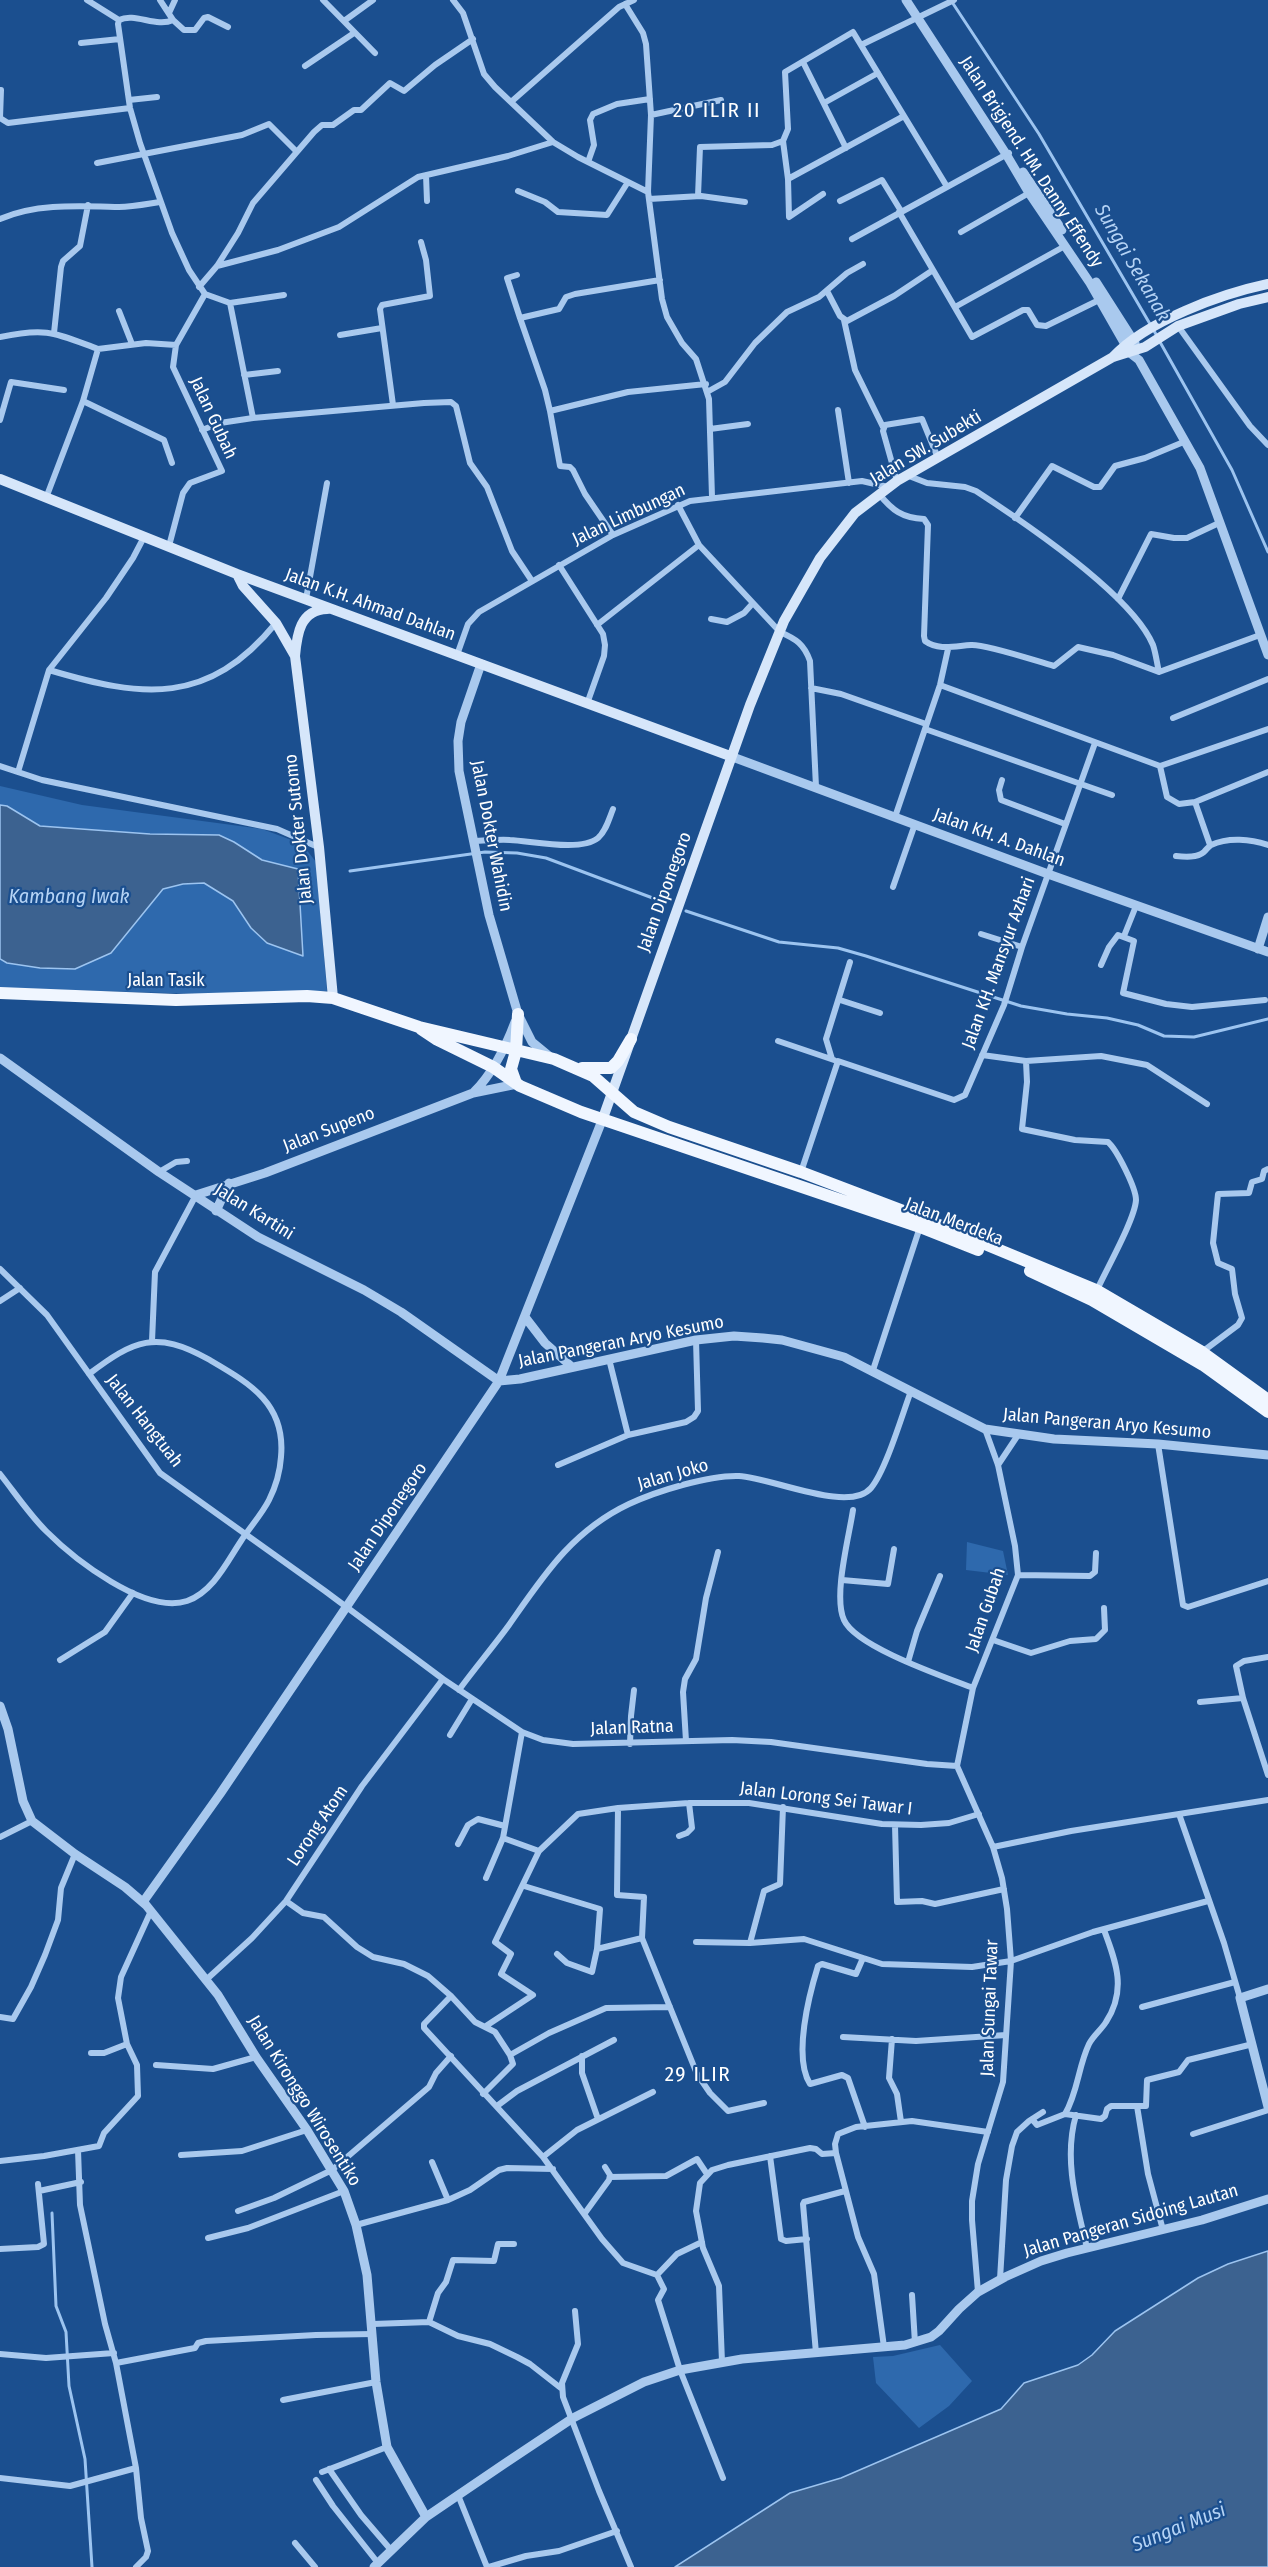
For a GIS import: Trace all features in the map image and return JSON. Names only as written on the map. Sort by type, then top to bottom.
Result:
[{"type":"main road","points":[[1172,325],[1235,291],[1268,284]]},
{"type":"main road","points":[[1172,325],[1268,297]]},
{"type":"main road","name":"Jalan SW. Subekti","points":[[730,756],[796,597],[820,558],[855,513],[893,484],[1172,325]]},
{"type":"main road","name":"Jalan K.H. Ahmad Dahlan","points":[[0,479],[237,574],[588,701],[730,756]]},
{"type":"main road","points":[[237,574],[243,586],[276,623],[295,656]]},
{"type":"main road","points":[[295,656],[298,634],[305,617],[317,609],[330,608]]},
{"type":"main road","name":"Jalan Dokter Sutomo","points":[[295,656],[320,847],[333,998]]},
{"type":"main road","name":"Jalan Diponegoro","points":[[603,1119],[730,756]]},
{"type":"main road","name":"Jalan Tasik","points":[[0,993],[164,1000],[307,996],[333,998],[419,1028]]},
{"type":"main road","points":[[517,1084],[511,1069],[516,1051],[518,1014]]},
{"type":"main road","points":[[419,1028],[554,1059],[578,1068],[611,1068],[631,1039]]},
{"type":"main road","name":"Jalan Merdeka","points":[[419,1028],[436,1039],[493,1067],[517,1084],[581,1112],[921,1222],[1092,1300],[1203,1365],[1268,1412]]},
{"type":"main road","name":"Jalan Merdeka","points":[[578,1068],[602,1082],[612,1095],[634,1112],[669,1127],[801,1172],[921,1222],[1096,1290],[1202,1352],[1268,1400]]},
{"type":"street","points":[[87,0],[120,20],[126,18],[164,23],[173,20]]},
{"type":"street","points":[[160,0],[173,20],[187,32],[195,30],[204,18],[208,17],[228,27]]},
{"type":"street","points":[[169,13],[175,0]]},
{"type":"street","points":[[324,0],[375,53]]},
{"type":"street","points":[[344,21],[373,0]]},
{"type":"street","points":[[453,0],[463,13],[484,74],[553,142],[648,195],[698,196],[745,202]]},
{"type":"street","points":[[612,0],[622,5],[643,33],[651,115],[648,195],[660,280],[667,317],[682,343],[696,359],[706,384],[712,497]]},
{"type":"street","points":[[511,102],[622,5],[633,0]]},
{"type":"street","name":"Jalan Brigjend. HM. Danny Effendy","points":[[907,0],[1136,347]]},
{"type":"street","points":[[861,45],[954,0]]},
{"type":"street","points":[[120,20],[120,39],[130,108],[172,233],[200,287],[205,294],[230,303],[284,295]]},
{"type":"street","points":[[822,194],[789,217],[788,179],[783,141],[788,129],[785,72],[852,32],[946,185]]},
{"type":"street","points":[[305,66],[354,33]]},
{"type":"street","points":[[81,43],[120,39]]},
{"type":"street","points":[[200,287],[217,266],[253,203],[321,125],[333,125],[354,110],[362,109],[390,83],[404,92],[435,65],[472,39]]},
{"type":"street","points":[[803,62],[846,148]]},
{"type":"street","points":[[824,103],[878,73]]},
{"type":"street","points":[[1,90],[0,118],[8,123],[130,108]]},
{"type":"street","points":[[129,100],[157,97]]},
{"type":"street","points":[[588,162],[594,145],[590,120],[592,114],[617,104],[650,99]]},
{"type":"street","points":[[651,115],[721,100]]},
{"type":"street","points":[[788,179],[904,116]]},
{"type":"street","points":[[97,163],[242,135],[269,124],[296,151]]},
{"type":"street","points":[[698,196],[700,147],[772,145],[783,141]]},
{"type":"street","points":[[217,266],[278,250],[331,231],[414,179],[508,156],[553,142]]},
{"type":"street","points":[[852,239],[946,185],[1008,153]]},
{"type":"street","name":"Jalan Brigjend. HM. Danny Effendy","points":[[1008,153],[1029,193],[1099,300],[1136,347]]},
{"type":"street","points":[[426,175],[427,201]]},
{"type":"street","points":[[840,201],[882,180],[970,336],[975,337],[1023,310],[1028,310],[1037,325],[1046,326],[1099,300]]},
{"type":"street","points":[[518,191],[545,202],[558,212],[607,215],[628,182]]},
{"type":"street","points":[[961,232],[1029,193]]},
{"type":"street","points":[[0,219],[22,212],[88,205],[120,207],[160,202]]},
{"type":"street","points":[[54,333],[61,267],[63,261],[81,246],[88,205]]},
{"type":"street","points":[[393,405],[380,309],[382,305],[430,296],[426,260],[421,243]]},
{"type":"street","points":[[955,307],[1065,246]]},
{"type":"street","points":[[707,392],[725,382],[755,343],[787,312],[827,291],[847,273],[862,264]]},
{"type":"street","points":[[844,320],[849,320],[894,296],[933,270]]},
{"type":"street","points":[[517,275],[507,278],[545,390],[560,466],[570,467],[573,470],[585,494],[613,535]]},
{"type":"street","points":[[519,318],[559,309],[566,297],[575,294],[660,280]]},
{"type":"street","points":[[827,291],[844,320],[855,370],[883,427],[893,484]]},
{"type":"street","name":"Jalan Gubah","points":[[169,546],[183,493],[190,483],[222,471],[172,367],[176,345],[205,294]]},
{"type":"street","points":[[230,303],[253,418]]},
{"type":"street","points":[[119,311],[132,344]]},
{"type":"street","points":[[1172,325],[1268,445]]},
{"type":"street","points":[[340,335],[382,328]]},
{"type":"street","points":[[0,337],[32,331],[54,333],[98,349],[132,344],[176,345]]},
{"type":"street","points":[[1136,347],[1186,441],[1212,496],[1219,523],[1268,655]]},
{"type":"street","points":[[46,498],[83,401],[98,349]]},
{"type":"street","points":[[244,375],[278,371]]},
{"type":"street","points":[[0,420],[11,382],[64,390]]},
{"type":"street","points":[[550,413],[628,392],[706,384]]},
{"type":"street","points":[[83,401],[164,440],[172,463]]},
{"type":"street","points":[[202,430],[220,423],[253,418],[451,402],[456,406],[470,463],[487,487],[512,551],[532,581]]},
{"type":"street","points":[[838,410],[849,483]]},
{"type":"street","points":[[883,427],[922,419],[938,459]]},
{"type":"street","points":[[710,429],[748,424]]},
{"type":"street","points":[[1015,518],[1052,465],[1100,488],[1115,466],[1145,458],[1186,441]]},
{"type":"street","points":[[909,476],[927,483],[970,488],[1073,561],[1118,599],[1141,626],[1151,642],[1159,672]]},
{"type":"street","name":"Jalan Limbungan","points":[[457,655],[473,617],[613,535],[678,505],[712,497],[868,481],[893,484]]},
{"type":"street","points":[[306,599],[327,483]]},
{"type":"street","points":[[879,494],[893,510],[903,516],[926,521],[929,536],[925,640],[933,645],[948,648],[974,645],[1054,666],[1078,647],[1113,655],[1159,672],[1260,635]]},
{"type":"street","points":[[678,505],[699,546],[780,632],[796,639],[806,650],[810,661],[812,688],[816,788]]},
{"type":"street","points":[[1118,599],[1149,536],[1154,534],[1187,538],[1219,523]]},
{"type":"street","points":[[18,772],[49,670],[106,598],[144,537]]},
{"type":"street","points":[[597,625],[699,546]]},
{"type":"street","points":[[559,565],[597,625],[605,645],[588,701]]},
{"type":"street","points":[[711,619],[728,622],[744,613],[753,603]]},
{"type":"street","points":[[49,670],[122,687],[157,690],[182,688],[205,681],[224,670],[263,639],[276,623]]},
{"type":"street","points":[[895,817],[940,686],[948,648]]},
{"type":"street","name":"Jalan Dokter Wahidin","points":[[481,664],[461,722],[458,741],[459,771],[489,915],[518,1014],[532,1042],[554,1059]]},
{"type":"street","points":[[1173,718],[1268,679]]},
{"type":"street","points":[[940,686],[1160,766],[1268,729]]},
{"type":"street","points":[[812,688],[841,694],[1112,795]]},
{"type":"street","name":"Jalan KH. Mansyur Azhari","points":[[778,1041],[954,1100],[965,1095],[1004,1005],[1022,947],[1095,743]]},
{"type":"street","name":"Jalan KH. A. Dahlan","points":[[730,756],[1048,874],[1263,950]]},
{"type":"street","points":[[0,766],[42,780],[277,829],[299,836],[320,847]]},
{"type":"street","points":[[1160,766],[1167,797],[1179,804],[1195,802],[1268,772]]},
{"type":"street","points":[[1002,780],[999,790],[1001,800],[1065,824]]},
{"type":"street","points":[[1195,802],[1210,845]]},
{"type":"street","points":[[475,849],[510,840],[556,845],[596,840],[604,832],[613,809]]},
{"type":"street","points":[[893,887],[915,824]]},
{"type":"street","points":[[1176,856],[1197,855],[1203,853],[1210,845],[1239,839],[1253,840],[1268,845]]},
{"type":"street","points":[[1124,936],[1136,906]]},
{"type":"street","points":[[1263,950],[1268,917]]},
{"type":"street","points":[[981,934],[1022,947]]},
{"type":"street","points":[[1101,965],[1109,947],[1118,935],[1124,936],[1134,941],[1124,993],[1166,1004],[1192,1007],[1265,1000]]},
{"type":"street","points":[[801,1172],[835,1060],[826,1039],[850,962]]},
{"type":"street","points":[[840,1000],[880,1013]]},
{"type":"street","points":[[473,1093],[484,1082],[493,1067],[518,1014]]},
{"type":"street","points":[[982,1055],[1026,1061],[1101,1056],[1147,1065],[1207,1104]]},
{"type":"street","name":"Jalan Kartini","points":[[0,1058],[216,1211],[258,1237],[364,1290],[401,1312],[500,1381]]},
{"type":"street","points":[[1026,1061],[1028,1082],[1022,1129],[1075,1140],[1108,1142],[1135,1194],[1135,1206],[1122,1239],[1096,1290]]},
{"type":"street","name":"Jalan Supeno","points":[[196,1195],[265,1173],[473,1093],[517,1084]]},
{"type":"street","name":"Jalan Diponegoro","points":[[147,1906],[220,1794],[500,1381],[603,1119]]},
{"type":"street","points":[[159,1172],[176,1162],[187,1161]]},
{"type":"street","points":[[1202,1352],[1238,1325],[1242,1318],[1235,1294],[1232,1269],[1218,1263],[1213,1246],[1218,1194],[1248,1193],[1253,1181],[1262,1179],[1264,1171],[1268,1169]]},
{"type":"street","points":[[216,1211],[229,1183]]},
{"type":"street","points":[[152,1341],[155,1272],[196,1195]]},
{"type":"street","points":[[873,1370],[921,1222]]},
{"type":"street","name":"Jalan Hangtuah","points":[[0,1269],[47,1315],[160,1473],[325,1591],[346,1609]]},
{"type":"street","points":[[0,1301],[20,1288]]},
{"type":"street","points":[[525,1317],[545,1343],[572,1367]]},
{"type":"street","name":"Jalan Pangeran Aryo Kesumo","points":[[500,1381],[520,1379],[696,1340],[734,1336],[782,1340],[844,1357],[985,1429],[1018,1435],[1158,1444],[1268,1455]]},
{"type":"street","points":[[558,1465],[628,1435],[686,1422],[694,1417],[698,1411],[696,1340]]},
{"type":"street","points":[[0,1474],[45,1530],[81,1561],[133,1593],[166,1603],[188,1600],[210,1585],[269,1501],[278,1478],[282,1445],[280,1427],[271,1406],[251,1386],[206,1358],[177,1345],[152,1341],[128,1347],[89,1374]]},
{"type":"street","points":[[609,1359],[628,1435]]},
{"type":"street","name":"Jalan Joko","points":[[459,1690],[553,1564],[592,1525],[630,1503],[692,1484],[737,1476],[759,1478],[841,1498],[856,1497],[871,1488],[892,1444],[911,1391]]},
{"type":"street","name":"Jalan Gubah","points":[[957,1766],[973,1688],[1018,1575],[1015,1546],[998,1465],[985,1429]]},
{"type":"street","points":[[998,1465],[1018,1435]]},
{"type":"street","points":[[1158,1444],[1183,1605],[1188,1607],[1268,1581]]},
{"type":"street","points":[[853,1510],[842,1580],[841,1607],[844,1621],[861,1639],[908,1662],[973,1688]]},
{"type":"street","points":[[842,1580],[888,1584],[894,1550]]},
{"type":"street","points":[[686,1741],[683,1692],[685,1679],[696,1659],[706,1598],[718,1551]]},
{"type":"street","points":[[1018,1575],[1090,1576],[1095,1572],[1096,1553]]},
{"type":"street","points":[[908,1662],[917,1630],[940,1576]]},
{"type":"street","points":[[60,1660],[105,1632],[133,1593]]},
{"type":"street","points":[[993,1640],[1031,1653],[1070,1641],[1096,1639],[1105,1630],[1104,1608]]},
{"type":"street","name":"Jalan Ratna","points":[[346,1609],[472,1699],[522,1732],[543,1740],[566,1744],[686,1741],[771,1742],[927,1764],[957,1766]]},
{"type":"street","points":[[1268,1657],[1244,1661],[1236,1666],[1243,1698],[1268,1775]]},
{"type":"street","name":"Lorong Atom","points":[[207,1980],[252,1938],[286,1901],[362,1786],[443,1679]]},
{"type":"street","points":[[630,1744],[630,1716],[634,1690]]},
{"type":"street","points":[[1200,1702],[1243,1698]]},
{"type":"street","points":[[450,1735],[472,1699]]},
{"type":"street","points":[[0,1706],[4,1731],[23,1801],[32,1821],[0,1837]]},
{"type":"street","points":[[486,1878],[503,1838],[522,1732]]},
{"type":"street","name":"Jalan Sungai Tawar","points":[[957,1766],[993,1848],[1004,1889],[1011,1961],[1003,2082],[978,2164],[972,2201],[978,2292]]},
{"type":"street","points":[[993,1848],[1071,1831],[1268,1800]]},
{"type":"street","points":[[679,1836],[692,1828],[689,1803]]},
{"type":"street","name":"Jalan Lorong Sei Tawar I","points":[[539,1851],[578,1814],[618,1808],[689,1803],[749,1803],[895,1825],[936,1825],[979,1814]]},
{"type":"street","points":[[618,1808],[617,1895],[644,1897],[642,1938],[697,2074],[718,2102],[730,2111],[764,2103]]},
{"type":"street","points":[[750,1943],[764,1891],[780,1884],[783,1808]]},
{"type":"street","points":[[1179,1814],[1224,1943],[1253,2044],[1268,2109],[1193,2134]]},
{"type":"street","points":[[458,1845],[468,1825],[478,1819],[505,1826]]},
{"type":"street","name":"Jalan Kironggo Wirosentiko","points":[[32,1821],[75,1854],[125,1887],[147,1906],[207,1980],[256,2057],[307,2130],[344,2191],[356,2225],[367,2275],[374,2334],[376,2382],[387,2447],[426,2517]]},
{"type":"street","points":[[895,1825],[897,1902],[921,1901],[935,1904],[1004,1889]]},
{"type":"street","points":[[486,2026],[533,1995],[501,1974],[511,1954],[495,1943],[539,1851],[503,1838]]},
{"type":"street","points":[[0,2017],[12,2019],[40,1969],[57,1920],[61,1888],[75,1854]]},
{"type":"street","points":[[524,1886],[600,1909],[597,1950],[592,1972],[567,1963],[557,1954]]},
{"type":"street","points":[[286,1901],[303,1913],[324,1917],[357,1947],[373,1957],[414,1968],[451,1996],[475,2022],[495,2032],[513,2064],[483,2094]]},
{"type":"street","points":[[696,1942],[750,1943],[804,1939],[882,1964],[972,1966],[1011,1961],[1093,1932],[1208,1901]]},
{"type":"street","points":[[0,2161],[44,2156],[101,2144],[104,2133],[138,2097],[137,2065],[127,2044],[120,2012],[119,1983],[147,1906]]},
{"type":"street","points":[[1065,2114],[1072,2102],[1088,2045],[1107,2022],[1116,1996],[1117,1963],[1103,1930]]},
{"type":"street","points":[[597,1950],[642,1938]]},
{"type":"street","points":[[863,1958],[856,1974],[822,1964],[818,1966],[806,2016],[803,2061],[810,2084],[843,2075],[848,2078],[865,2127]]},
{"type":"street","points":[[1142,2007],[1235,1982]]},
{"type":"street","points":[[1240,1998],[1268,1989]]},
{"type":"street","points":[[451,1996],[423,2025],[483,2094],[497,2106],[543,2157],[602,2239],[625,2265],[657,2275],[664,2289],[658,2300],[680,2370],[723,2478]]},
{"type":"street","points":[[510,2055],[549,2033],[606,2008],[670,2007]]},
{"type":"street","points":[[843,2037],[916,2041],[1006,2035]]},
{"type":"street","points":[[892,2039],[889,2078],[897,2094],[901,2122]]},
{"type":"street","points":[[497,2106],[517,2091],[614,2040]]},
{"type":"street","points":[[91,2053],[104,2053],[127,2044]]},
{"type":"street","points":[[1033,2121],[1065,2114],[1101,2119],[1111,2106],[1147,2105],[1146,2080],[1179,2072],[1188,2060],[1253,2044]]},
{"type":"street","points":[[238,2211],[274,2198],[332,2170],[429,2087],[436,2073],[451,2056]]},
{"type":"street","points":[[582,2056],[582,2073],[598,2119]]},
{"type":"street","points":[[156,2066],[213,2069],[256,2057]]},
{"type":"street","points":[[543,2157],[577,2130],[652,2092]]},
{"type":"street","points":[[1137,2106],[1148,2174],[1163,2230]]},
{"type":"street","points":[[1002,2278],[1006,2180],[1012,2146],[1016,2134],[1044,2112]]},
{"type":"street","points":[[1076,2115],[1071,2140],[1071,2168],[1076,2203],[1087,2248]]},
{"type":"street","points":[[884,2347],[874,2274],[858,2237],[834,2144],[838,2134],[846,2130],[901,2122],[941,2124],[988,2132]]},
{"type":"street","points":[[181,2155],[242,2151],[307,2130]]},
{"type":"street","points":[[722,2362],[719,2286],[702,2242],[696,2211],[700,2183],[707,2174],[728,2165],[814,2148],[822,2154],[836,2153]]},
{"type":"street","points":[[78,2150],[81,2182],[80,2205],[105,2324],[116,2363],[136,2468],[141,2518],[148,2551],[146,2558],[136,2567]]},
{"type":"street","points":[[770,2156],[781,2239],[786,2241],[807,2239]]},
{"type":"street","points":[[610,2177],[666,2176],[698,2159],[707,2174]]},
{"type":"street","points":[[432,2162],[448,2200]]},
{"type":"street","points":[[604,2167],[610,2177]]},
{"type":"street","points":[[356,2225],[448,2200],[470,2190],[499,2170],[507,2168],[553,2169]]},
{"type":"street","points":[[585,2213],[603,2192],[610,2177]]},
{"type":"street","points":[[44,2191],[81,2182]]},
{"type":"street","points":[[0,2249],[38,2247],[44,2244],[44,2191],[38,2184]]},
{"type":"street","points":[[208,2238],[248,2228],[344,2191]]},
{"type":"street","points":[[816,2353],[803,2203],[845,2192]]},
{"type":"street","name":"Jalan Pangeran Sidoing Lautan","points":[[915,2343],[939,2331],[959,2308],[978,2292],[1021,2270],[1066,2253],[1163,2230],[1268,2199]]},
{"type":"street","points":[[657,2275],[677,2254],[702,2242]]},
{"type":"street","points":[[429,2322],[438,2293],[446,2282],[453,2260],[494,2260],[498,2244],[514,2244]]},
{"type":"street","points":[[316,2480],[376,2565],[426,2517],[458,2495],[573,2418],[644,2382],[680,2370],[722,2362],[915,2343],[912,2295]]},
{"type":"street","points":[[562,2389],[578,2344],[575,2311]]},
{"type":"street","points":[[373,2324],[429,2322],[458,2336],[490,2344],[517,2357],[530,2364],[562,2389],[599,2491],[631,2567]]},
{"type":"street","points":[[116,2363],[195,2348],[198,2343],[206,2341],[374,2334]]},
{"type":"street","points":[[0,2354],[70,2358],[114,2353]]},
{"type":"street","points":[[283,2400],[376,2382]]},
{"type":"street","points":[[322,2472],[387,2447]]},
{"type":"street","points":[[0,2478],[66,2486],[136,2468]]},
{"type":"street","points":[[329,2469],[361,2515],[391,2550]]},
{"type":"street","points":[[458,2495],[488,2567],[526,2556],[559,2551],[617,2531]]},
{"type":"street","points":[[295,2543],[315,2567]]},
{"type":"shaded area","points":[[0,786],[82,805],[262,829],[302,844],[316,862],[327,991],[200,994],[0,988]]},
{"type":"shaded area","points":[[967,1542],[1003,1551],[1008,1575],[966,1570]]},
{"type":"shaded area","points":[[940,2345],[972,2381],[949,2406],[919,2428],[876,2383],[873,2357],[893,2356]]},
{"type":"water","name":"Kambang Iwak","points":[[0,805],[7,806],[40,826],[150,834],[219,835],[262,860],[298,869],[303,956],[267,943],[251,928],[233,901],[204,883],[183,884],[163,889],[111,953],[75,969],[40,968],[7,963],[0,959]]},
{"type":"water","name":"Sungai Musi","points":[[1268,2251],[1268,2567],[675,2567],[790,2493],[841,2478],[1001,2409],[1024,2383],[1078,2365],[1092,2355],[1115,2331],[1198,2278],[1228,2264]]},
{"type":"waterway","name":"Sungai Sekanak","points":[[952,2],[1039,134],[1157,336]]},
{"type":"waterway","name":"Sungai Sekanak","points":[[1160,342],[1232,470],[1268,552]]},
{"type":"waterway","points":[[350,871],[485,852],[517,853],[546,858],[666,903]]},
{"type":"waterway","points":[[686,911],[779,942],[838,948],[1021,1006],[1107,1018],[1138,1025],[1164,1036],[1194,1037],[1268,1019]]},
{"type":"waterway","points":[[52,2213],[56,2306],[66,2332],[69,2386],[85,2459],[92,2567]]},
{"type":"district","name":"20 ILIR II","points":[[717,111]]},
{"type":"district","name":"29 ILIR","points":[[698,2075]]}]
